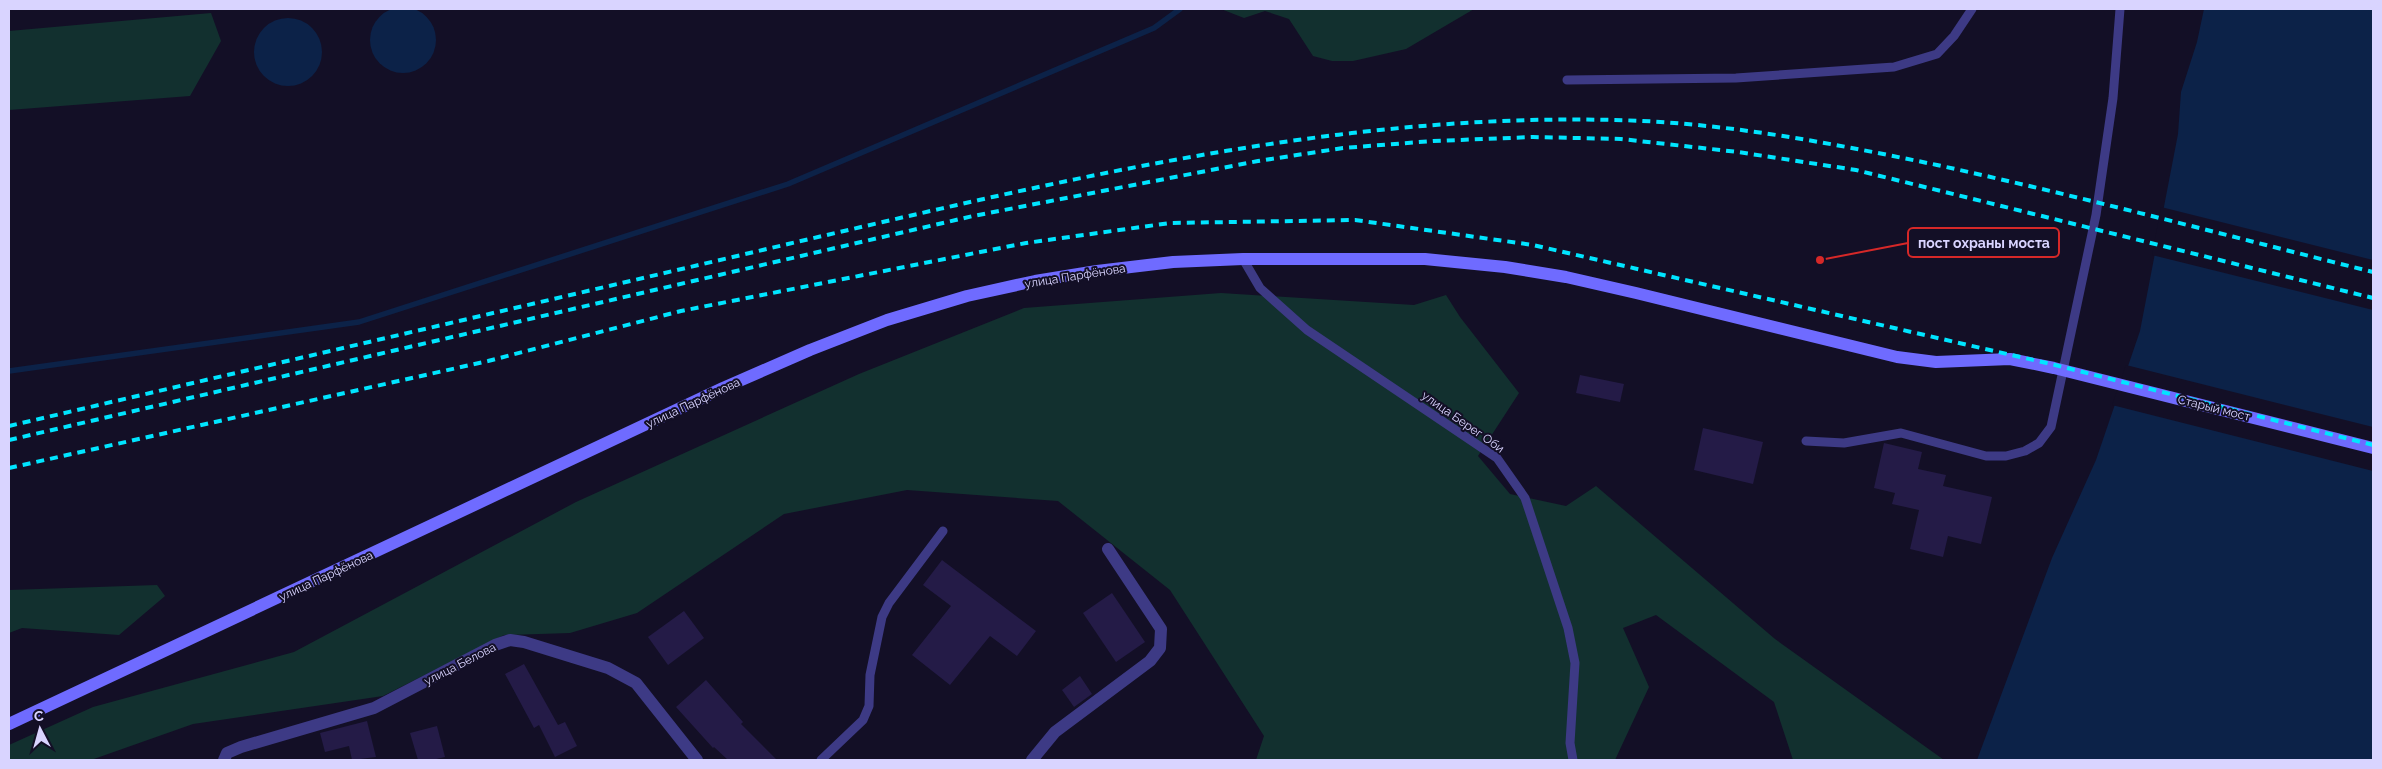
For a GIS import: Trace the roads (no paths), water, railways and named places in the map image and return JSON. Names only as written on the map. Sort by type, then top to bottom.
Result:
[{"type":"main road","name":"улица Парфёнова","points":[[9,724],[723,388],[810,350],[887,320],[967,296],[1035,281],[1173,262],[1425,258]]},
{"type":"main road","name":"Старый мост","points":[[1425,258],[1506,267],[1566,277],[1897,357],[1936,362],[2010,359],[2054,368],[2373,448]]},
{"type":"street","points":[[1032,760],[1055,732],[1150,661],[1160,648],[1161,629],[1108,549]]},
{"type":"street","name":"улица Белова","points":[[224,760],[227,753],[241,747],[349,717],[374,708],[437,674],[510,640],[524,642],[608,668],[636,683],[697,760]]},
{"type":"lane","points":[[1567,80],[1736,78],[1894,67],[1937,54],[1954,36],[1972,9]]},
{"type":"lane","points":[[1806,441],[1844,442],[1901,433],[1986,456],[2006,456],[2025,451],[2039,443],[2051,427],[2096,214],[2113,98],[2120,9]]},
{"type":"lane","name":"улица Берег Оби","points":[[1242,260],[1260,288],[1307,330],[1497,458],[1525,498],[1568,628],[1575,664],[1570,743],[1572,760]]},
{"type":"lane","points":[[821,760],[863,720],[869,706],[870,675],[882,617],[890,603],[943,531]]},
{"type":"water","points":[[396,7],[410,7],[422,12],[431,21],[436,33],[434,53],[427,64],[410,73],[396,73],[384,68],[375,59],[370,47],[370,33],[375,21],[384,12]]},
{"type":"water","points":[[2204,9],[2373,9],[2373,760],[1977,760],[2052,558],[2096,460],[2140,331],[2178,134],[2181,92],[2197,42]]},
{"type":"water","points":[[288,18],[301,21],[312,28],[319,39],[322,52],[319,65],[312,76],[301,83],[288,86],[275,83],[264,76],[257,65],[254,52],[257,39],[264,28],[275,21]]},
{"type":"waterway","points":[[9,371],[359,322],[788,184],[1154,28],[1180,9]]},
{"type":"railway","points":[[9,426],[890,220],[1095,175],[1301,140],[1405,128],[1509,121],[1614,120],[1655,122],[1736,129],[1817,142],[1992,177],[2373,272]]},
{"type":"railway","points":[[9,440],[973,216],[1258,161],[1343,148],[1433,141],[1533,137],[1621,139],[1738,152],[1856,170],[2373,298]]},
{"type":"railway","points":[[9,468],[488,361],[681,311],[1026,243],[1170,223],[1355,220],[1533,245],[2055,365],[2373,445]]},
{"type":"place","name":"пост охраны моста","points":[[1820,260]]}]
